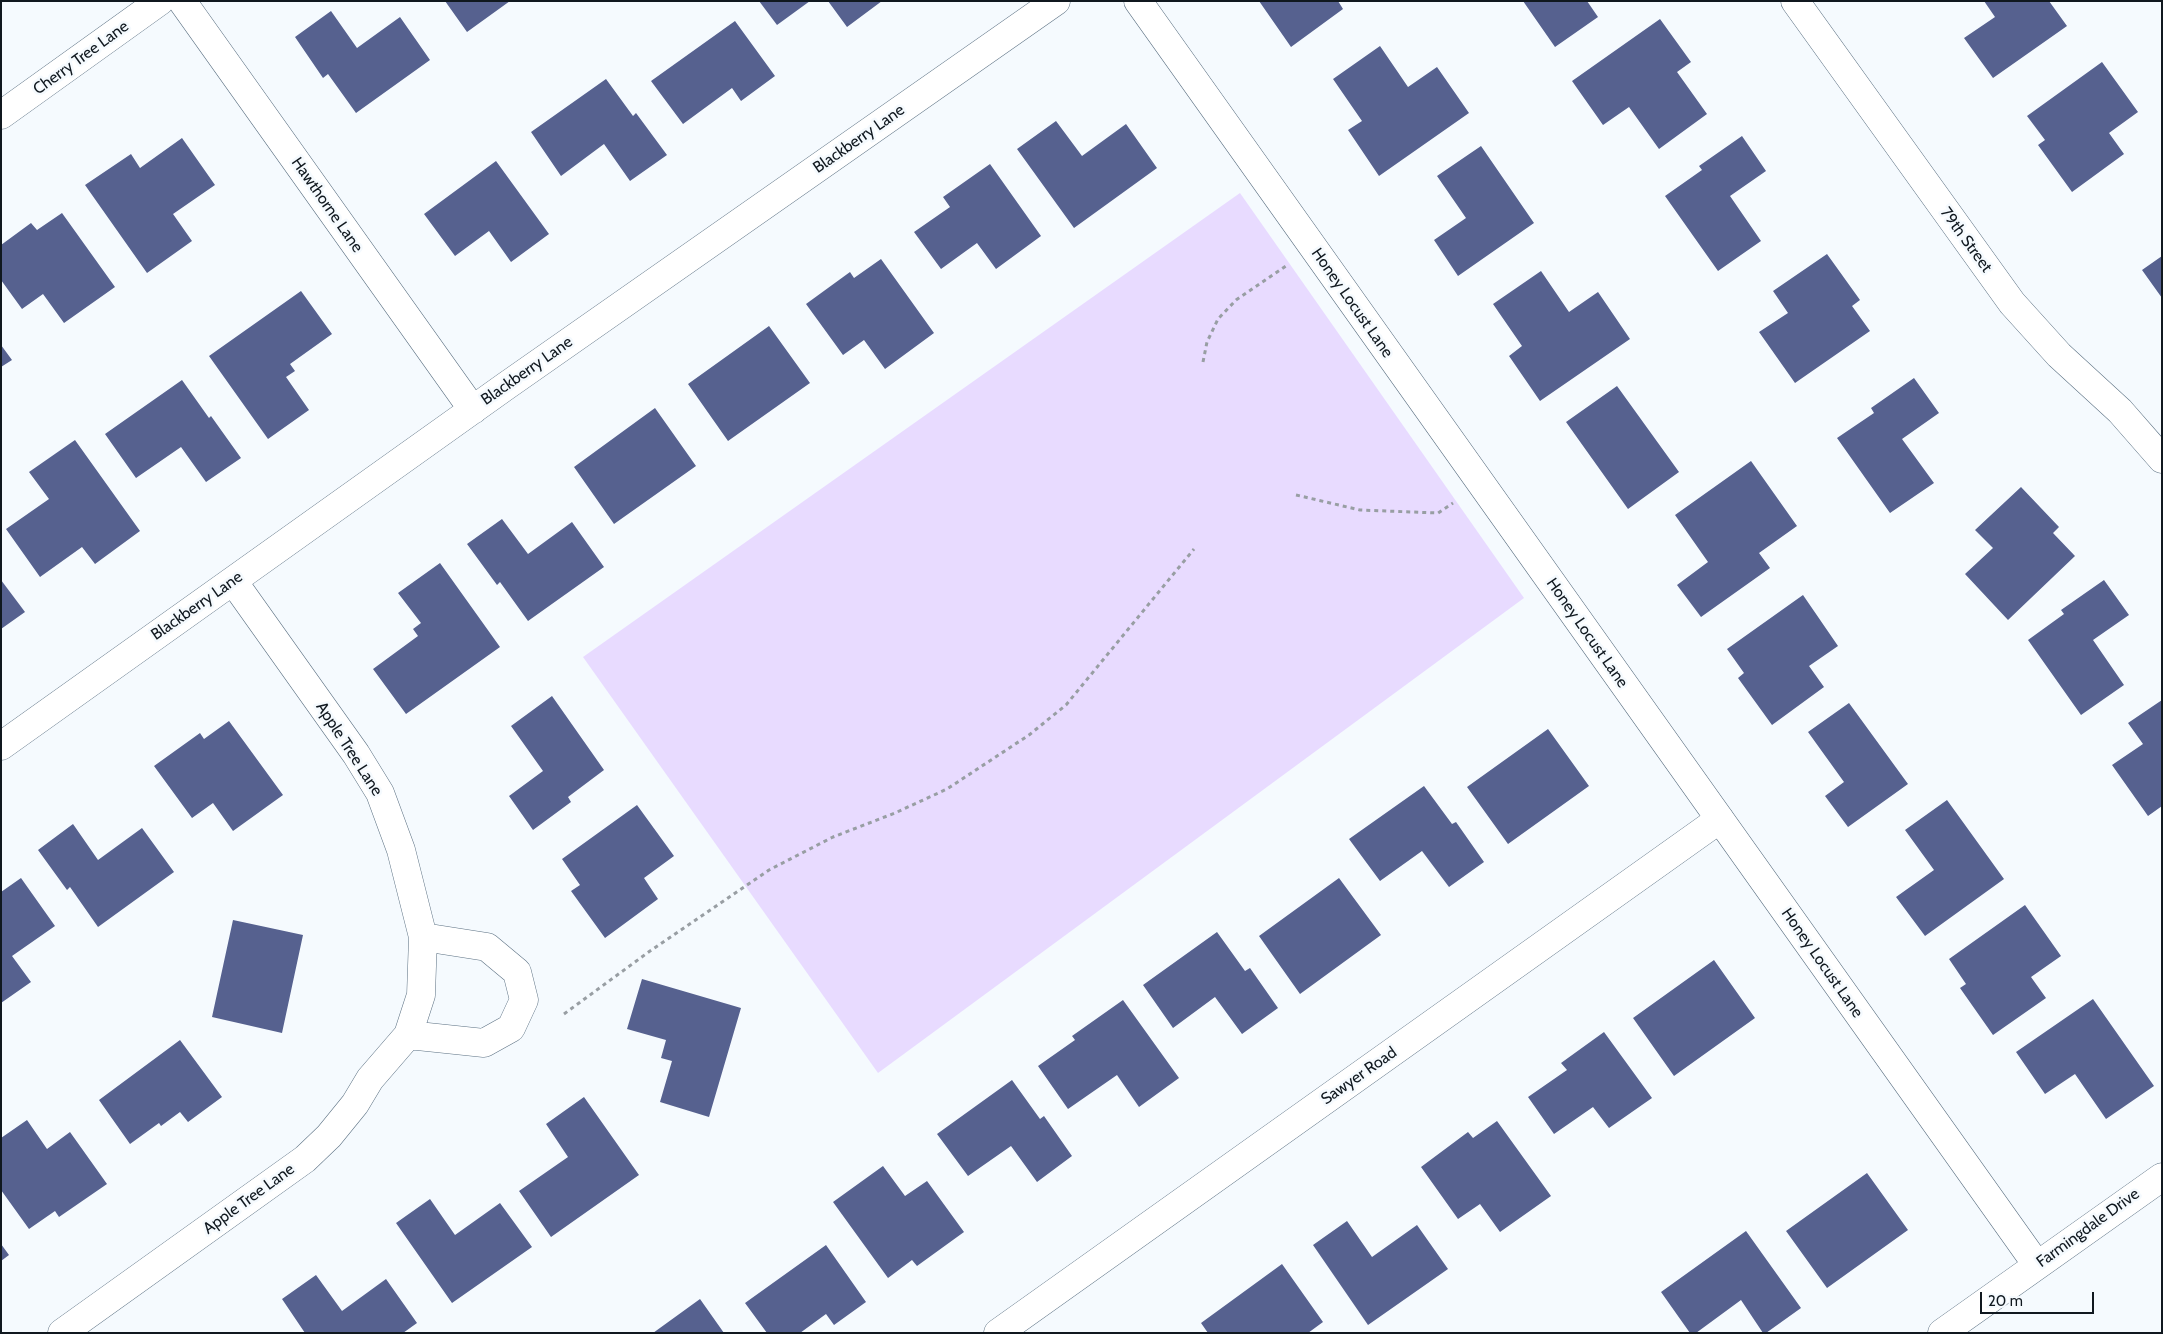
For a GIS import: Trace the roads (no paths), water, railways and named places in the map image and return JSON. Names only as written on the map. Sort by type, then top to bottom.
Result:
[{"type":"street","name":"Cherry Tree Lane","points":[[1,115],[160,1]]},
{"type":"street","name":"Hawthorne Lane","points":[[182,1],[473,410]]},
{"type":"street","name":"Blackberry Lane","points":[[1,746],[473,410],[1056,1]]},
{"type":"street","name":"Honey Locust Lane","points":[[1138,1],[2037,1265]]},
{"type":"street","name":"79th Street","points":[[1795,1],[2012,302],[2059,355],[2120,411],[2162,459]]},
{"type":"street","name":"Apple Tree Lane","points":[[62,1333],[305,1159],[329,1136],[355,1104],[370,1079],[408,1035],[421,995],[424,938],[401,850],[380,793],[356,754],[233,581]]},
{"type":"street","name":"Sawyer Road","points":[[998,1333],[1720,819]]},
{"type":"street","points":[[408,1035],[484,1043],[511,1028],[524,1000],[517,972],[487,947],[424,938]]},
{"type":"street","name":"Farmingdale Drive","points":[[1942,1333],[2162,1176]]}]
